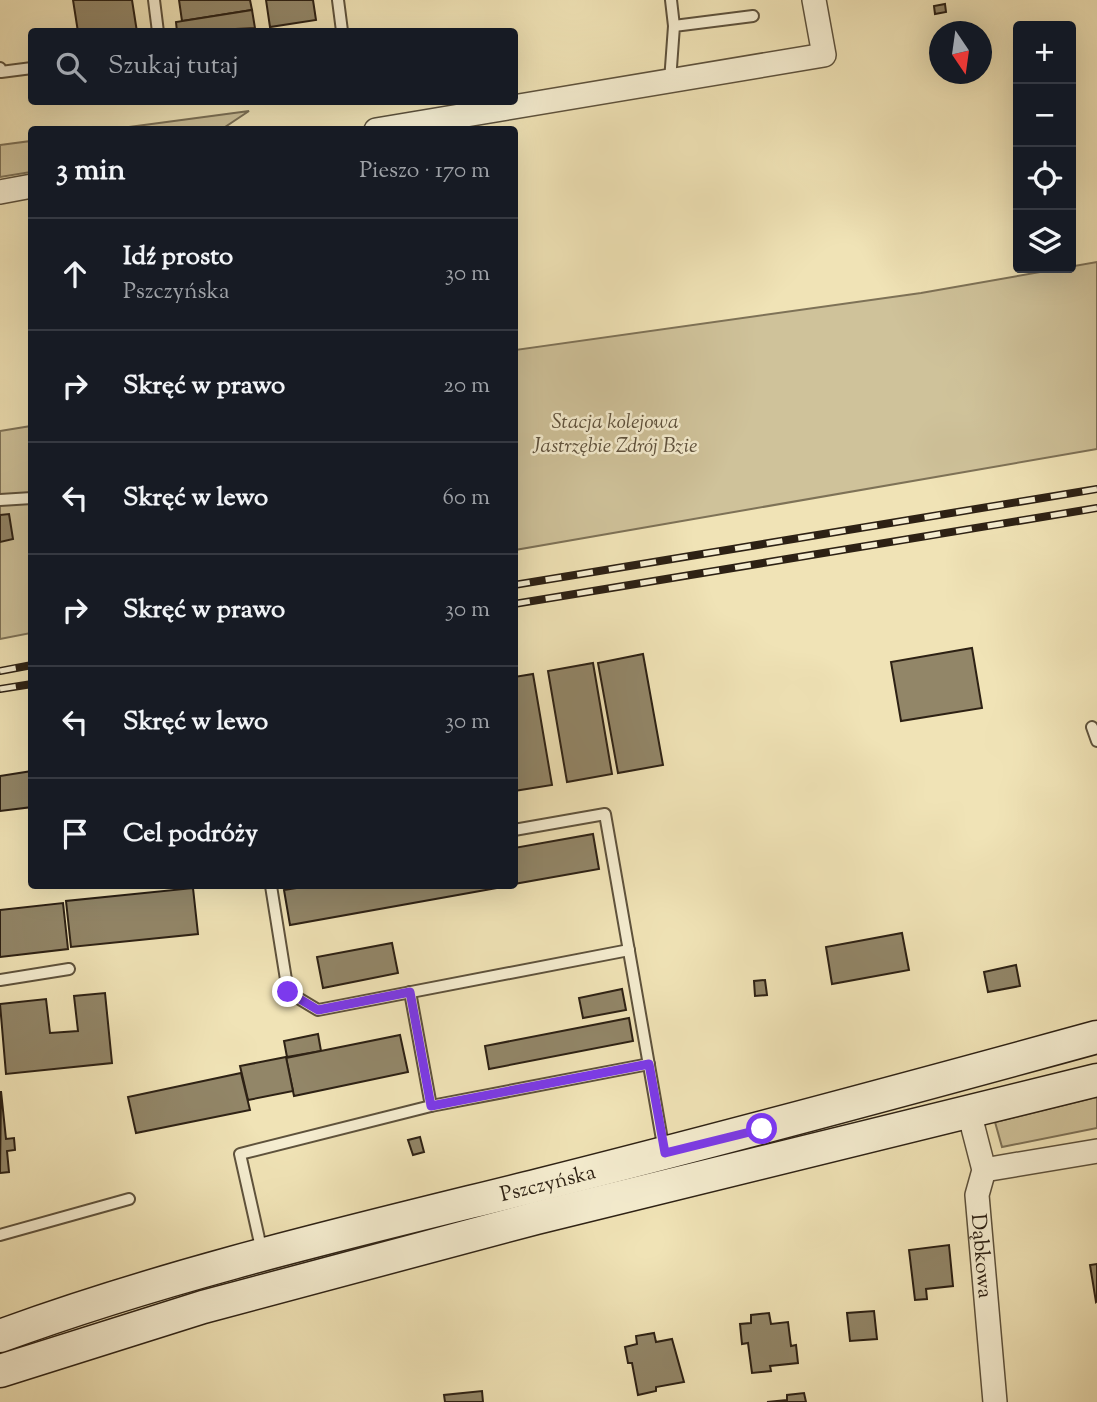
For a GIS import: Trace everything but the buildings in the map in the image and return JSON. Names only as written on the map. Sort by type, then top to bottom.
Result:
[{"type":"main road","name":"Pszczyńska","points":[[0,1336],[148,1287],[665,1153],[1097,1037]]},
{"type":"main road","name":"Pszczyńska","points":[[0,1371],[203,1307],[484,1231],[1097,1080]]},
{"type":"street","points":[[400,126],[824,55],[814,0]]},
{"type":"street","points":[[0,192],[28,187]]},
{"type":"street","name":"Dąbkowa","points":[[969,1112],[984,1170],[977,1195],[995,1402]]},
{"type":"street","points":[[984,1170],[1097,1151]]},
{"type":"lane","points":[[154,0],[158,28]]},
{"type":"lane","points":[[338,0],[342,28]]},
{"type":"lane","points":[[670,81],[674,26],[671,0]]},
{"type":"lane","points":[[674,26],[753,16]]},
{"type":"lane","points":[[0,68],[1,72],[28,69]]},
{"type":"lane","points":[[0,500],[28,498]]},
{"type":"lane","points":[[1092,727],[1097,741]]},
{"type":"lane","points":[[518,829],[605,814],[665,1153]]},
{"type":"lane","points":[[271,889],[288,992],[318,1010],[629,950]]},
{"type":"lane","points":[[0,980],[69,969]]},
{"type":"lane","points":[[410,992],[431,1106]]},
{"type":"lane","points":[[263,1256],[240,1154],[431,1106],[649,1064]]},
{"type":"lane","points":[[0,1235],[129,1199]]},
{"type":"green space","points":[[249,111],[226,126],[136,126]]},
{"type":"green space","points":[[28,141],[28,172],[0,177],[0,145]]},
{"type":"green space","name":"Stacja kolejowa Jastrzębie Zdrój Bzie","points":[[1097,262],[1097,449],[518,549],[518,350],[921,293],[1035,273],[1076,273],[1076,266]]},
{"type":"green space","points":[[28,426],[28,634],[0,639],[0,431]]},
{"type":"green space","points":[[1097,1097],[1097,1128],[1002,1147],[995,1122]]},
{"type":"railway","points":[[518,584],[1097,489]]},
{"type":"railway","points":[[518,603],[1097,508]]},
{"type":"railway","points":[[0,671],[28,666]]},
{"type":"railway","points":[[0,689],[28,685]]},
{"type":"route","points":[[288,992],[318,1010],[410,992],[431,1106],[649,1064],[665,1153],[762,1129]]}]
